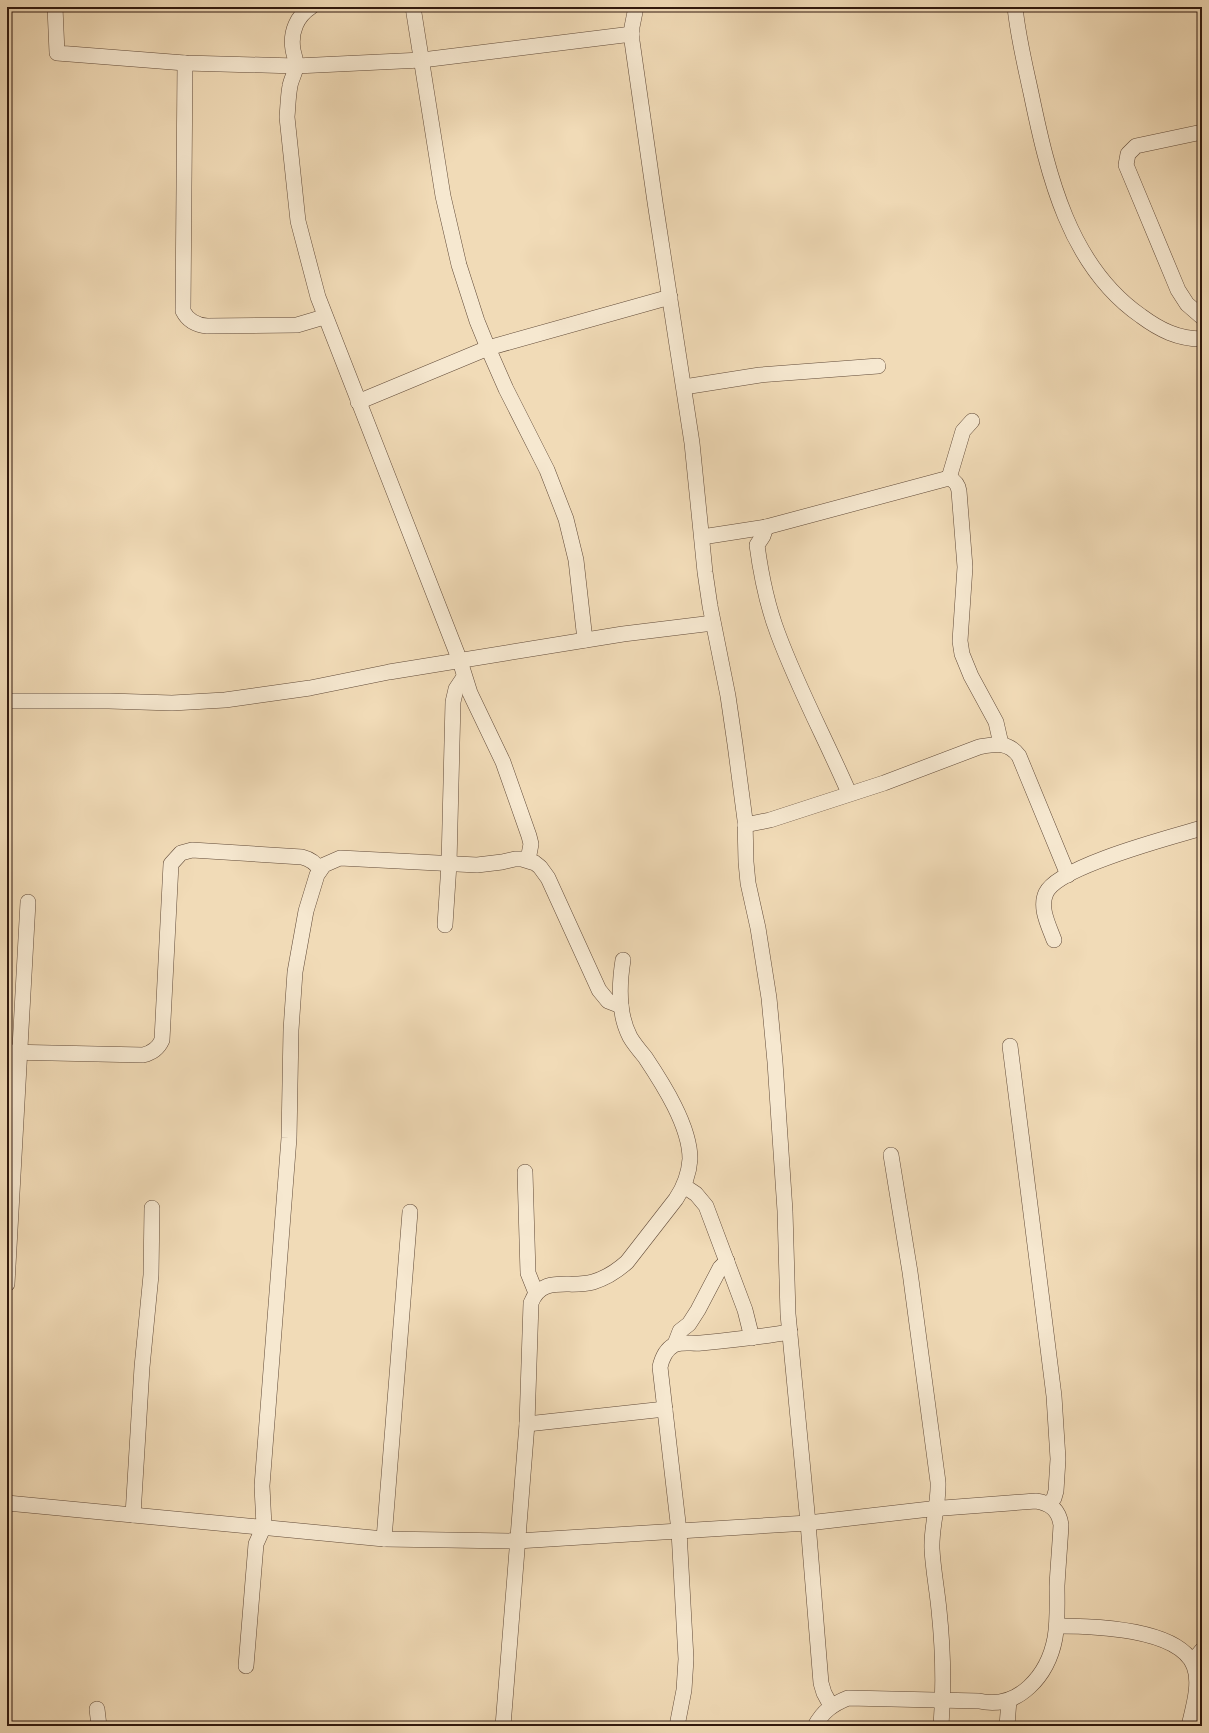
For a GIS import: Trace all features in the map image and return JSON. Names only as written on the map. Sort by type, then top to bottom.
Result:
[{"type":"street","points":[[55,7],[56,53],[185,63],[296,66],[422,60],[632,34]]},
{"type":"street","points":[[312,7],[303,12],[293,33],[292,48],[296,66],[290,87],[287,117],[298,221],[311,276],[324,317],[460,661],[464,678],[477,709],[503,762],[529,836],[531,844],[528,860]]},
{"type":"street","points":[[413,7],[450,231],[467,293],[488,348],[506,389],[547,470],[566,519],[576,560],[585,640]]},
{"type":"street","points":[[636,7],[632,34],[684,387],[705,572],[736,744],[745,825],[748,883],[764,963],[773,1037],[785,1211],[788,1314],[808,1523],[821,1682],[831,1706]]},
{"type":"street","points":[[1015,7],[1024,65],[1042,146],[1058,198],[1082,252],[1095,272],[1110,290],[1134,311],[1159,329],[1171,334],[1185,338],[1202,339]]},
{"type":"street","points":[[185,63],[183,311],[195,324],[207,326],[297,325],[324,317]]},
{"type":"street","points":[[1202,132],[1136,146],[1128,154],[1126,165],[1178,290],[1187,304],[1202,317]]},
{"type":"street","points":[[358,402],[488,348],[670,297]]},
{"type":"street","points":[[684,387],[760,375],[878,366]]},
{"type":"street","points":[[949,478],[963,431],[972,421]]},
{"type":"street","points":[[702,537],[766,527],[949,478],[953,480],[958,487],[964,543],[964,591],[960,641],[962,654],[971,676],[996,722],[1001,744]]},
{"type":"street","points":[[766,527],[763,536],[757,545],[767,598],[778,634],[850,793]]},
{"type":"street","points":[[7,701],[109,701],[172,703],[225,700],[310,688],[389,672],[623,634],[713,623]]},
{"type":"street","points":[[445,925],[449,864],[453,702],[456,689],[464,678]]},
{"type":"street","points":[[745,825],[770,820],[917,771],[979,747],[1001,744],[1010,747],[1019,756],[1071,874]]},
{"type":"street","points":[[1054,940],[1044,912],[1044,900],[1049,888],[1071,874],[1095,863],[1202,828]]},
{"type":"street","points":[[13,1052],[143,1055],[149,1054],[157,1048],[162,1040],[171,864],[181,853],[192,850],[302,858],[308,859],[314,863],[320,870]]},
{"type":"street","points":[[246,1666],[256,1544],[264,1526],[262,1486],[289,1138],[292,1001],[300,941],[306,911],[317,875],[329,862],[340,858],[449,864],[490,864],[515,859],[528,860],[540,867],[548,878],[602,997],[614,1005],[621,1006]]},
{"type":"street","points":[[7,1284],[13,1052],[28,902]]},
{"type":"street","points":[[503,1726],[527,1424],[531,1303],[536,1293],[545,1286],[551,1284],[569,1285],[592,1282],[612,1274],[620,1268],[627,1262],[676,1199],[684,1186],[689,1170],[690,1160],[686,1138],[667,1094],[644,1056],[630,1038],[625,1022],[621,1006],[621,975],[624,960]]},
{"type":"street","points":[[1010,1046],[1054,1396],[1058,1459],[1056,1491],[1054,1498],[1049,1504]]},
{"type":"street","points":[[891,1155],[910,1272],[938,1482],[937,1509],[932,1528],[932,1548],[941,1639],[943,1700],[941,1726]]},
{"type":"street","points":[[525,1172],[528,1273],[531,1285],[536,1293]]},
{"type":"street","points":[[684,1186],[696,1194],[706,1206],[745,1310],[752,1338]]},
{"type":"street","points":[[133,1515],[142,1375],[151,1275],[152,1208]]},
{"type":"street","points":[[384,1539],[410,1212]]},
{"type":"street","points":[[675,1344],[680,1331],[689,1324],[720,1268],[727,1261]]},
{"type":"street","points":[[677,1726],[682,1705],[686,1674],[679,1531],[660,1367],[665,1353],[675,1344],[682,1342],[694,1344],[752,1338],[790,1332]]},
{"type":"street","points":[[527,1424],[665,1409]]},
{"type":"street","points":[[7,1502],[133,1515],[264,1526],[384,1539],[518,1541],[808,1523],[937,1509],[1036,1501],[1049,1504],[1057,1513],[1061,1525],[1056,1626],[1052,1651],[1039,1675],[1023,1692],[1009,1700],[989,1703],[979,1701],[848,1698],[831,1706],[815,1726]]},
{"type":"street","points":[[1056,1626],[1095,1627],[1150,1635],[1196,1654],[1196,1682],[1189,1726]]},
{"type":"street","points":[[1007,1726],[1009,1700]]},
{"type":"street","points":[[97,1709],[99,1726]]}]
